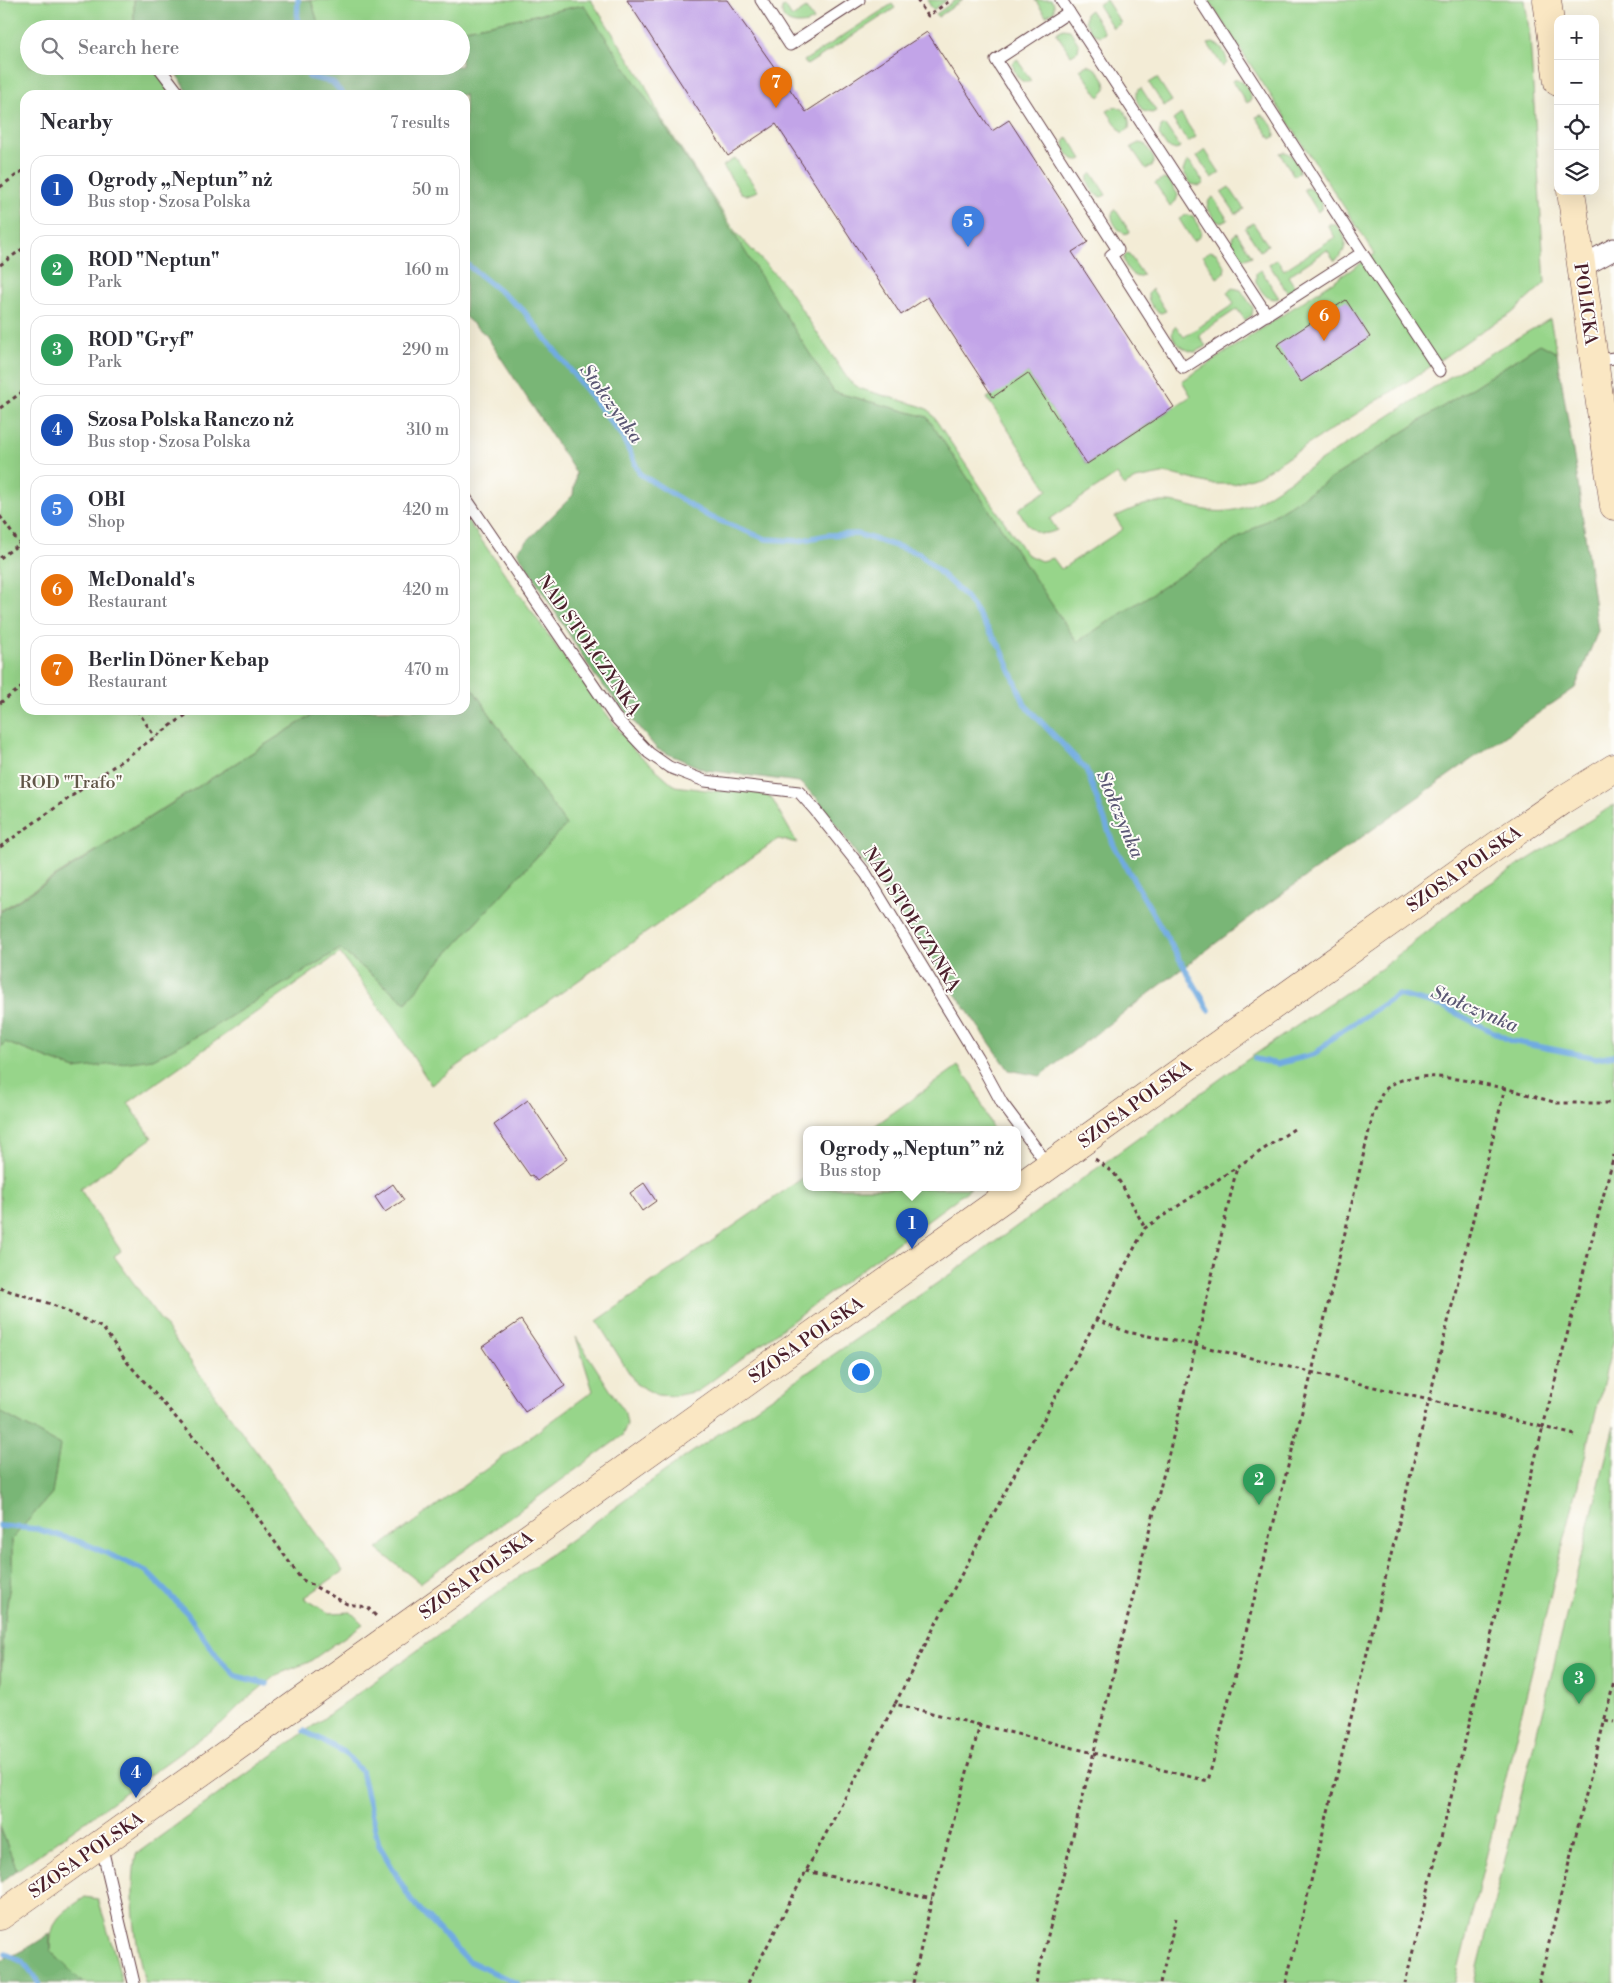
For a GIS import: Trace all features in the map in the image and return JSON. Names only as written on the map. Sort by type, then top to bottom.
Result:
[{"type":"street","points":[[1547,0],[1555,60]]},
{"type":"street","name":"POLICKA","points":[[1572,195],[1581,267],[1604,359],[1614,506]]},
{"type":"street","points":[[1581,267],[1614,249]]},
{"type":"street","name":"SZOSA POLSKA","points":[[1021,1186],[1503,841],[1561,801],[1614,768]]},
{"type":"street","name":"SZOSA POLSKA","points":[[0,1916],[1014,1191]]},
{"type":"lane","points":[[761,0],[790,45],[859,0]]},
{"type":"lane","points":[[1061,0],[1267,315]]},
{"type":"lane","points":[[1200,0],[1362,253],[1440,370]]},
{"type":"lane","points":[[1069,12],[996,60],[1118,250],[1111,255],[1184,368],[1362,253]]},
{"type":"lane","points":[[165,75],[176,90]]},
{"type":"lane","name":"NAD STOŁCZYNKĄ","points":[[470,504],[615,717],[649,753],[668,767],[705,781],[799,792],[816,810],[866,874],[977,1057],[1002,1103],[1019,1126]]},
{"type":"lane","name":"NAD STOŁCZYNKĄ","points":[[1021,1128],[1049,1166]]},
{"type":"lane","points":[[101,1843],[134,1983]]},
{"type":"path","points":[[917,0],[928,16],[951,0]]},
{"type":"path","points":[[0,187],[20,173]]},
{"type":"path","points":[[0,265],[20,251]]},
{"type":"path","points":[[0,408],[20,394]]},
{"type":"path","points":[[0,516],[19,544],[0,558]]},
{"type":"path","points":[[0,703],[20,689]]},
{"type":"path","points":[[140,715],[155,737]]},
{"type":"path","points":[[0,847],[186,715]]},
{"type":"path","points":[[895,1704],[1208,1781],[1312,1372],[1373,1114],[1385,1090],[1403,1079],[1428,1075],[1505,1088],[1557,1103],[1614,1103]]},
{"type":"path","points":[[1286,1983],[1505,1088]]},
{"type":"path","points":[[748,1983],[1144,1228],[1294,1129]]},
{"type":"path","points":[[1405,1983],[1543,1427],[1614,1155]]},
{"type":"path","points":[[1094,1158],[1114,1173],[1144,1228]]},
{"type":"path","points":[[1036,1983],[1095,1754],[1124,1628],[1196,1345],[1238,1166]]},
{"type":"path","points":[[0,1288],[52,1304],[103,1328],[126,1361],[233,1482],[300,1579],[347,1604],[367,1607],[395,1634]]},
{"type":"path","points":[[1095,1320],[1127,1332],[1196,1345],[1575,1435]]},
{"type":"path","points":[[1539,1983],[1614,1682]]},
{"type":"path","points":[[1604,1720],[1614,1722]]},
{"type":"path","points":[[912,1983],[932,1899],[980,1725]]},
{"type":"path","points":[[806,1871],[932,1899]]},
{"type":"path","points":[[1160,1983],[1176,1918]]},
{"type":"green space","name":"ROD \"Trafo\"","points":[[0,0],[134,0],[134,20],[20,20],[20,75],[160,75],[171,90],[20,90],[20,715],[312,715],[0,911]]},
{"type":"green space","points":[[134,0],[311,0],[317,20],[134,20]]},
{"type":"green space","points":[[311,0],[591,0],[643,80],[659,115],[736,233],[786,286],[849,381],[861,389],[929,410],[1026,554],[1041,561],[1053,558],[1061,569],[1123,529],[1115,517],[1140,506],[1170,502],[1210,511],[1225,511],[1257,502],[1451,376],[1550,319],[1557,353],[1540,344],[1077,642],[927,417],[834,392],[584,5],[470,28],[470,20],[317,20]]},
{"type":"green space","points":[[927,0],[947,0],[933,10]]},
{"type":"green space","points":[[956,0],[963,0],[938,17],[936,14]]},
{"type":"green space","points":[[1035,0],[1051,0],[1054,4],[1054,11],[1046,16]]},
{"type":"green space","points":[[1106,0],[1121,23],[1113,28],[1098,5]]},
{"type":"green space","points":[[1208,0],[1525,0],[1530,37],[1545,283],[1511,314],[1483,330],[1424,371],[1260,475],[1234,484],[1211,484],[1167,473],[1136,479],[1124,486],[1117,474],[1050,519],[1057,530],[1049,533],[1038,532],[1029,526],[1018,509],[1048,490],[987,398],[1028,373],[1087,464],[1191,396],[1182,381],[1375,254]]},
{"type":"green space","points":[[892,4],[895,8],[807,65],[804,61]]},
{"type":"green space","points":[[584,5],[698,177],[834,392],[927,417],[1077,642],[1540,344],[1557,353],[1577,476],[1598,631],[1575,688],[1269,903],[1040,1076],[1009,1070],[817,798],[799,782],[705,770],[657,749],[595,676],[517,551],[573,495],[576,473],[486,335],[470,321],[470,90],[187,90],[177,75],[470,75],[470,28]]},
{"type":"green space","points":[[785,6],[792,17],[806,8],[814,20],[804,24],[788,22],[782,14],[782,8]]},
{"type":"green space","points":[[1090,10],[1105,33],[1100,36],[1092,33],[1085,21],[1086,13]]},
{"type":"green space","points":[[1063,29],[1070,30],[1079,45],[1078,51],[1071,55],[1056,33]]},
{"type":"green space","points":[[1213,43],[1219,46],[1225,54],[1227,63],[1223,67],[1208,44]]},
{"type":"green space","points":[[1017,59],[1031,81],[1024,82],[1018,78],[1013,67],[1013,63]]},
{"type":"green space","points":[[1087,65],[1098,71],[1105,82],[1106,90],[1099,97],[1080,69]]},
{"type":"green space","points":[[1157,78],[1172,101],[1164,106],[1149,83]]},
{"type":"green space","points":[[1237,79],[1243,82],[1249,91],[1251,100],[1247,103],[1232,81]]},
{"type":"green space","points":[[1141,88],[1156,111],[1152,113],[1143,111],[1136,96],[1136,93]]},
{"type":"green space","points":[[1115,107],[1122,109],[1128,118],[1129,129],[1122,133],[1107,111]]},
{"type":"green space","points":[[1181,114],[1196,137],[1188,142],[1173,120]]},
{"type":"green space","points":[[1261,115],[1269,121],[1274,130],[1275,136],[1271,139],[1256,117]]},
{"type":"green space","points":[[1165,125],[1180,147],[1176,150],[1167,147],[1159,135],[1161,127]]},
{"type":"green space","points":[[1068,137],[1082,159],[1075,160],[1067,153],[1064,142]]},
{"type":"green space","points":[[1139,143],[1145,144],[1154,159],[1153,165],[1146,169],[1131,147]]},
{"type":"green space","points":[[1205,150],[1220,173],[1212,178],[1197,156]]},
{"type":"green space","points":[[1285,152],[1293,157],[1298,166],[1299,172],[1294,176],[1280,153]]},
{"type":"green space","points":[[735,158],[758,191],[747,195],[741,193],[723,166]]},
{"type":"green space","points":[[1189,161],[1204,183],[1200,186],[1191,184],[1183,171],[1186,163]]},
{"type":"green space","points":[[1092,173],[1106,195],[1101,197],[1092,189],[1088,177]]},
{"type":"green space","points":[[1162,179],[1169,180],[1178,195],[1176,201],[1170,206],[1155,183]]},
{"type":"green space","points":[[1229,187],[1244,209],[1236,214],[1221,192]]},
{"type":"green space","points":[[1308,188],[1314,191],[1320,199],[1322,208],[1318,212],[1304,189]]},
{"type":"green space","points":[[1213,197],[1228,220],[1221,223],[1215,220],[1207,207],[1209,200]]},
{"type":"green space","points":[[1115,209],[1130,232],[1125,234],[1116,226],[1112,217]]},
{"type":"green space","points":[[1186,215],[1193,216],[1201,231],[1200,237],[1193,241],[1179,219]]},
{"type":"green space","points":[[1253,223],[1268,245],[1260,251],[1245,228]]},
{"type":"green space","points":[[1329,224],[1335,224],[1344,238],[1345,248],[1340,257],[1335,261],[1327,250],[1288,276],[1295,287],[1287,292],[1269,264],[1277,259],[1284,270],[1335,237],[1328,226]]},
{"type":"green space","points":[[1237,233],[1252,256],[1245,259],[1239,256],[1231,244],[1233,236]]},
{"type":"green space","points":[[1210,251],[1216,253],[1225,267],[1224,273],[1217,278],[1203,256]]},
{"type":"green space","points":[[1128,253],[1143,275],[1137,277],[1128,269],[1124,257]]},
{"type":"green space","points":[[1261,270],[1279,298],[1268,297],[1260,289],[1256,282],[1256,273]]},
{"type":"green space","points":[[1233,288],[1241,290],[1253,308],[1252,315],[1245,320],[1237,309],[1201,333],[1200,338],[1206,346],[1195,352],[1177,343],[1172,335],[1176,326],[1184,337],[1234,304],[1227,292]]},
{"type":"green space","points":[[1152,289],[1166,311],[1161,313],[1152,305],[1148,293]]},
{"type":"green space","points":[[470,524],[568,663],[634,750],[675,786],[714,791],[748,791],[771,797],[797,843],[778,839],[431,1085],[397,1032],[340,953],[128,1103],[152,1138],[80,1189],[121,1251],[114,1256],[343,1571],[304,1598],[329,1613],[351,1612],[363,1624],[309,1662],[276,1675],[241,1704],[222,1723],[17,1870],[0,1827],[0,1695],[4,1626],[12,1569],[12,1539],[52,1493],[60,1445],[0,1412],[0,1048],[5,1042],[75,1069],[205,1032],[340,949],[406,1003],[433,969],[566,825],[470,685]]},
{"type":"green space","points":[[470,685],[566,825],[433,969],[406,1003],[340,949],[205,1032],[153,1059],[75,1069],[5,1042],[0,1048],[0,912],[312,715],[470,715]]},
{"type":"green space","points":[[1614,805],[1614,1339],[1455,1983],[145,1983],[134,1919],[133,1886],[136,1854],[675,1464],[959,1268],[1238,1066],[1382,968],[1475,893]]},
{"type":"green space","points":[[958,1066],[973,1085],[991,1126],[875,1126]]},
{"type":"green space","points":[[803,1178],[803,1191],[967,1191],[698,1391],[674,1396],[657,1395],[636,1384],[597,1321]]},
{"type":"green space","points":[[576,1337],[625,1413],[627,1424],[622,1436],[420,1583],[377,1549],[593,1391]]},
{"type":"green space","points":[[0,1412],[60,1445],[52,1493],[12,1539],[12,1569],[4,1626],[0,1695]]},
{"type":"green space","points":[[1614,1425],[1614,1983],[1474,1983]]},
{"type":"green space","points":[[0,1827],[17,1870],[0,1883]]},
{"type":"green space","points":[[85,1897],[98,1899],[122,1983],[83,1983],[50,1950],[52,1930],[58,1918]]},
{"type":"green space","points":[[50,1934],[50,1950],[83,1983],[0,1983],[0,1962]]},
{"type":"building","points":[[627,0],[727,0],[806,112],[927,32],[992,131],[1009,120],[1088,242],[1072,252],[1174,407],[1087,464],[1028,373],[993,397],[928,297],[901,315],[776,124],[728,156]]},
{"type":"building","points":[[1346,300],[1370,337],[1301,382],[1277,345]]},
{"type":"building","points":[[528,1100],[567,1159],[537,1181],[532,1175],[530,1176],[494,1125]]},
{"type":"building","points":[[644,1183],[656,1201],[642,1211],[630,1193]]},
{"type":"building","points":[[393,1184],[404,1200],[385,1212],[375,1197]]},
{"type":"building","points":[[521,1320],[565,1386],[525,1412],[482,1347]]},
{"type":"waterway","name":"Stołczynka","points":[[297,20],[298,0]]},
{"type":"waterway","name":"Stołczynka","points":[[308,75],[309,77],[332,82],[339,90]]},
{"type":"waterway","name":"Stołczynka","points":[[470,267],[523,310],[622,436],[640,474],[708,516],[766,539],[798,541],[828,535],[857,534],[919,553],[966,597],[1001,648],[1025,705],[1086,769],[1114,846],[1209,1010]]},
{"type":"waterway","name":"Stołczynka","points":[[1255,1059],[1277,1064],[1315,1054],[1337,1034],[1398,995],[1442,1006],[1511,1041],[1597,1058],[1614,1055]]},
{"type":"waterway","points":[[0,1526],[37,1529],[86,1544],[146,1571],[187,1613],[217,1656],[236,1676],[267,1684]]},
{"type":"waterway","points":[[304,1731],[344,1752],[361,1771],[379,1845],[411,1900],[467,1960],[516,1983]]},
{"type":"waterway","points":[[6,1954],[23,1962],[39,1983]]},
{"type":"place","name":"Berlin Döner Kebap","points":[[776,108]]},
{"type":"place","name":"OBI","points":[[968,247]]},
{"type":"place","name":"McDonald's","points":[[1324,341]]},
{"type":"place","name":"Ogrody „Neptun” nż","points":[[912,1249]]},
{"type":"place","name":"ROD \"Neptun\"","points":[[1259,1505]]},
{"type":"place","name":"ROD \"Gryf\"","points":[[1579,1704]]},
{"type":"place","name":"Szosa Polska Ranczo nż","points":[[136,1798]]}]
